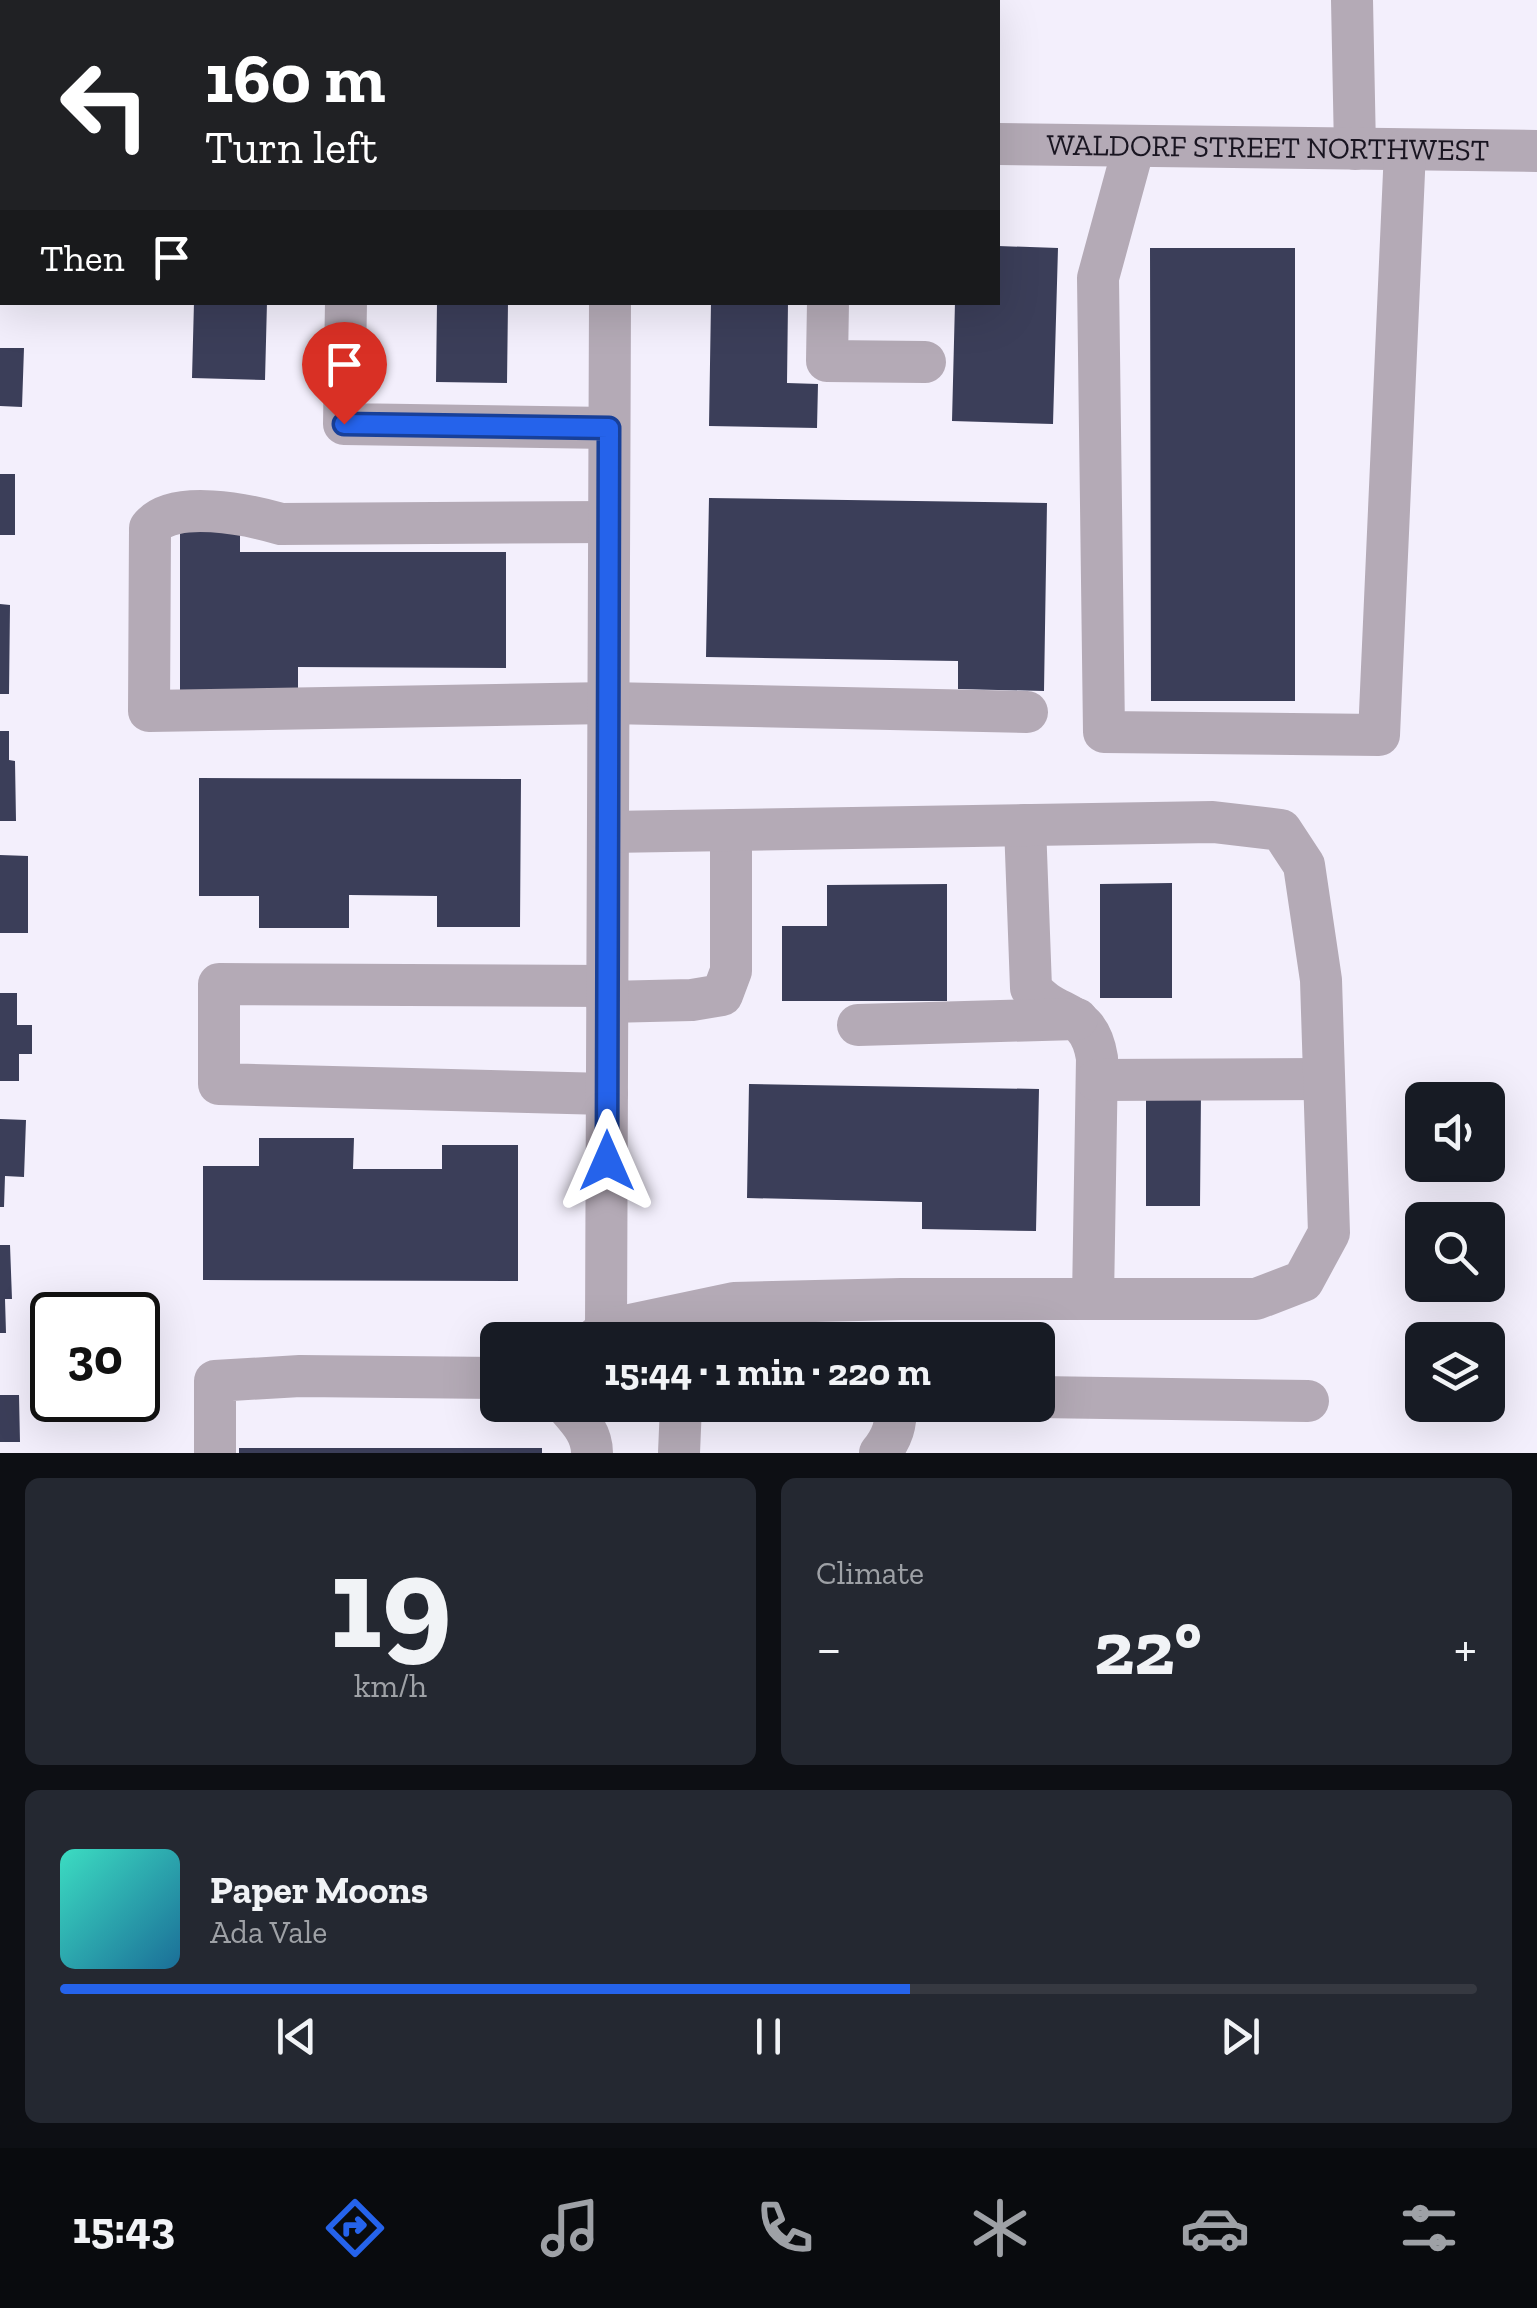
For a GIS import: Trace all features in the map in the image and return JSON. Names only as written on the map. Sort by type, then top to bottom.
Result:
[{"type":"street","points":[[1352,0],[1355,149]]},
{"type":"street","name":"WALDORF STREET NORTHWEST","points":[[1000,144],[1537,152]]},
{"type":"street","points":[[1134,146],[1098,278],[1104,732],[1379,735],[1405,150]]},
{"type":"street","points":[[346,305],[344,424],[609,428]]},
{"type":"street","points":[[607,1322],[610,305]]},
{"type":"street","points":[[828,305],[827,361],[925,362]]},
{"type":"street","points":[[609,522],[282,524],[246,514],[176,512],[153,522],[150,528],[148,710],[608,702],[1027,712]]},
{"type":"street","points":[[608,832],[1213,822],[1280,830],[1304,865],[1321,980],[1329,1232],[1303,1282],[1256,1299],[734,1303],[663,1322]]},
{"type":"street","points":[[1025,825],[1031,988],[1046,1002],[1078,1020],[1095,1042],[1093,1299]]},
{"type":"street","points":[[607,1094],[219,1084],[220,984],[607,994],[692,1000],[722,994],[730,972],[731,830]]},
{"type":"street","points":[[858,1026],[1078,1020]]},
{"type":"street","points":[[1097,1080],[1324,1079]]},
{"type":"street","points":[[215,1453],[215,1381],[300,1376],[480,1378]]},
{"type":"street","points":[[1055,1397],[1308,1401]]},
{"type":"street","points":[[581,1422],[592,1442],[592,1453]]},
{"type":"street","points":[[679,1453],[680,1422]]},
{"type":"street","points":[[880,1453],[892,1438],[896,1422]]},
{"type":"building","points":[[1000,246],[1058,248],[1053,424],[952,421],[955,305],[1000,305]]},
{"type":"building","points":[[1150,248],[1295,248],[1295,701],[1151,701]]},
{"type":"building","points":[[194,305],[267,305],[265,380],[192,378]]},
{"type":"building","points":[[437,305],[508,305],[507,383],[436,382]]},
{"type":"building","points":[[711,305],[788,305],[787,383],[818,384],[817,428],[709,426]]},
{"type":"building","points":[[0,348],[24,348],[22,407],[0,406]]},
{"type":"building","points":[[0,474],[15,474],[15,535],[0,535]]},
{"type":"building","points":[[709,498],[1047,503],[1044,691],[958,689],[958,661],[706,657]]},
{"type":"building","points":[[180,524],[240,524],[240,552],[506,552],[506,668],[298,667],[298,690],[180,690]]},
{"type":"building","points":[[0,604],[10,605],[9,694],[0,694]]},
{"type":"building","points":[[0,731],[9,731],[9,760],[15,761],[16,821],[0,821]]},
{"type":"building","points":[[199,778],[521,779],[520,927],[437,927],[437,896],[349,895],[349,928],[259,928],[259,896],[199,896]]},
{"type":"building","points":[[0,855],[28,856],[28,933],[0,933]]},
{"type":"building","points":[[1172,883],[1172,998],[1100,998],[1100,884]]},
{"type":"building","points":[[947,884],[947,1001],[782,1001],[782,926],[827,926],[827,885]]},
{"type":"building","points":[[0,993],[17,993],[17,1025],[32,1025],[32,1054],[19,1054],[19,1081],[0,1081]]},
{"type":"building","points":[[749,1084],[1039,1089],[1036,1231],[922,1229],[922,1202],[747,1198]]},
{"type":"building","points":[[1146,1092],[1201,1092],[1200,1206],[1146,1206]]},
{"type":"building","points":[[0,1119],[26,1120],[24,1177],[5,1176],[4,1207],[0,1207]]},
{"type":"building","points":[[259,1138],[354,1138],[353,1169],[442,1169],[442,1145],[518,1145],[518,1281],[203,1280],[203,1166],[259,1166]]},
{"type":"building","points":[[0,1245],[10,1245],[12,1299],[5,1299],[6,1333],[0,1333]]},
{"type":"building","points":[[0,1395],[19,1395],[20,1442],[0,1442]]},
{"type":"building","points":[[239,1448],[542,1448],[542,1453],[239,1453]]},
{"type":"route","points":[[344,424],[609,428],[607,1161]]}]
